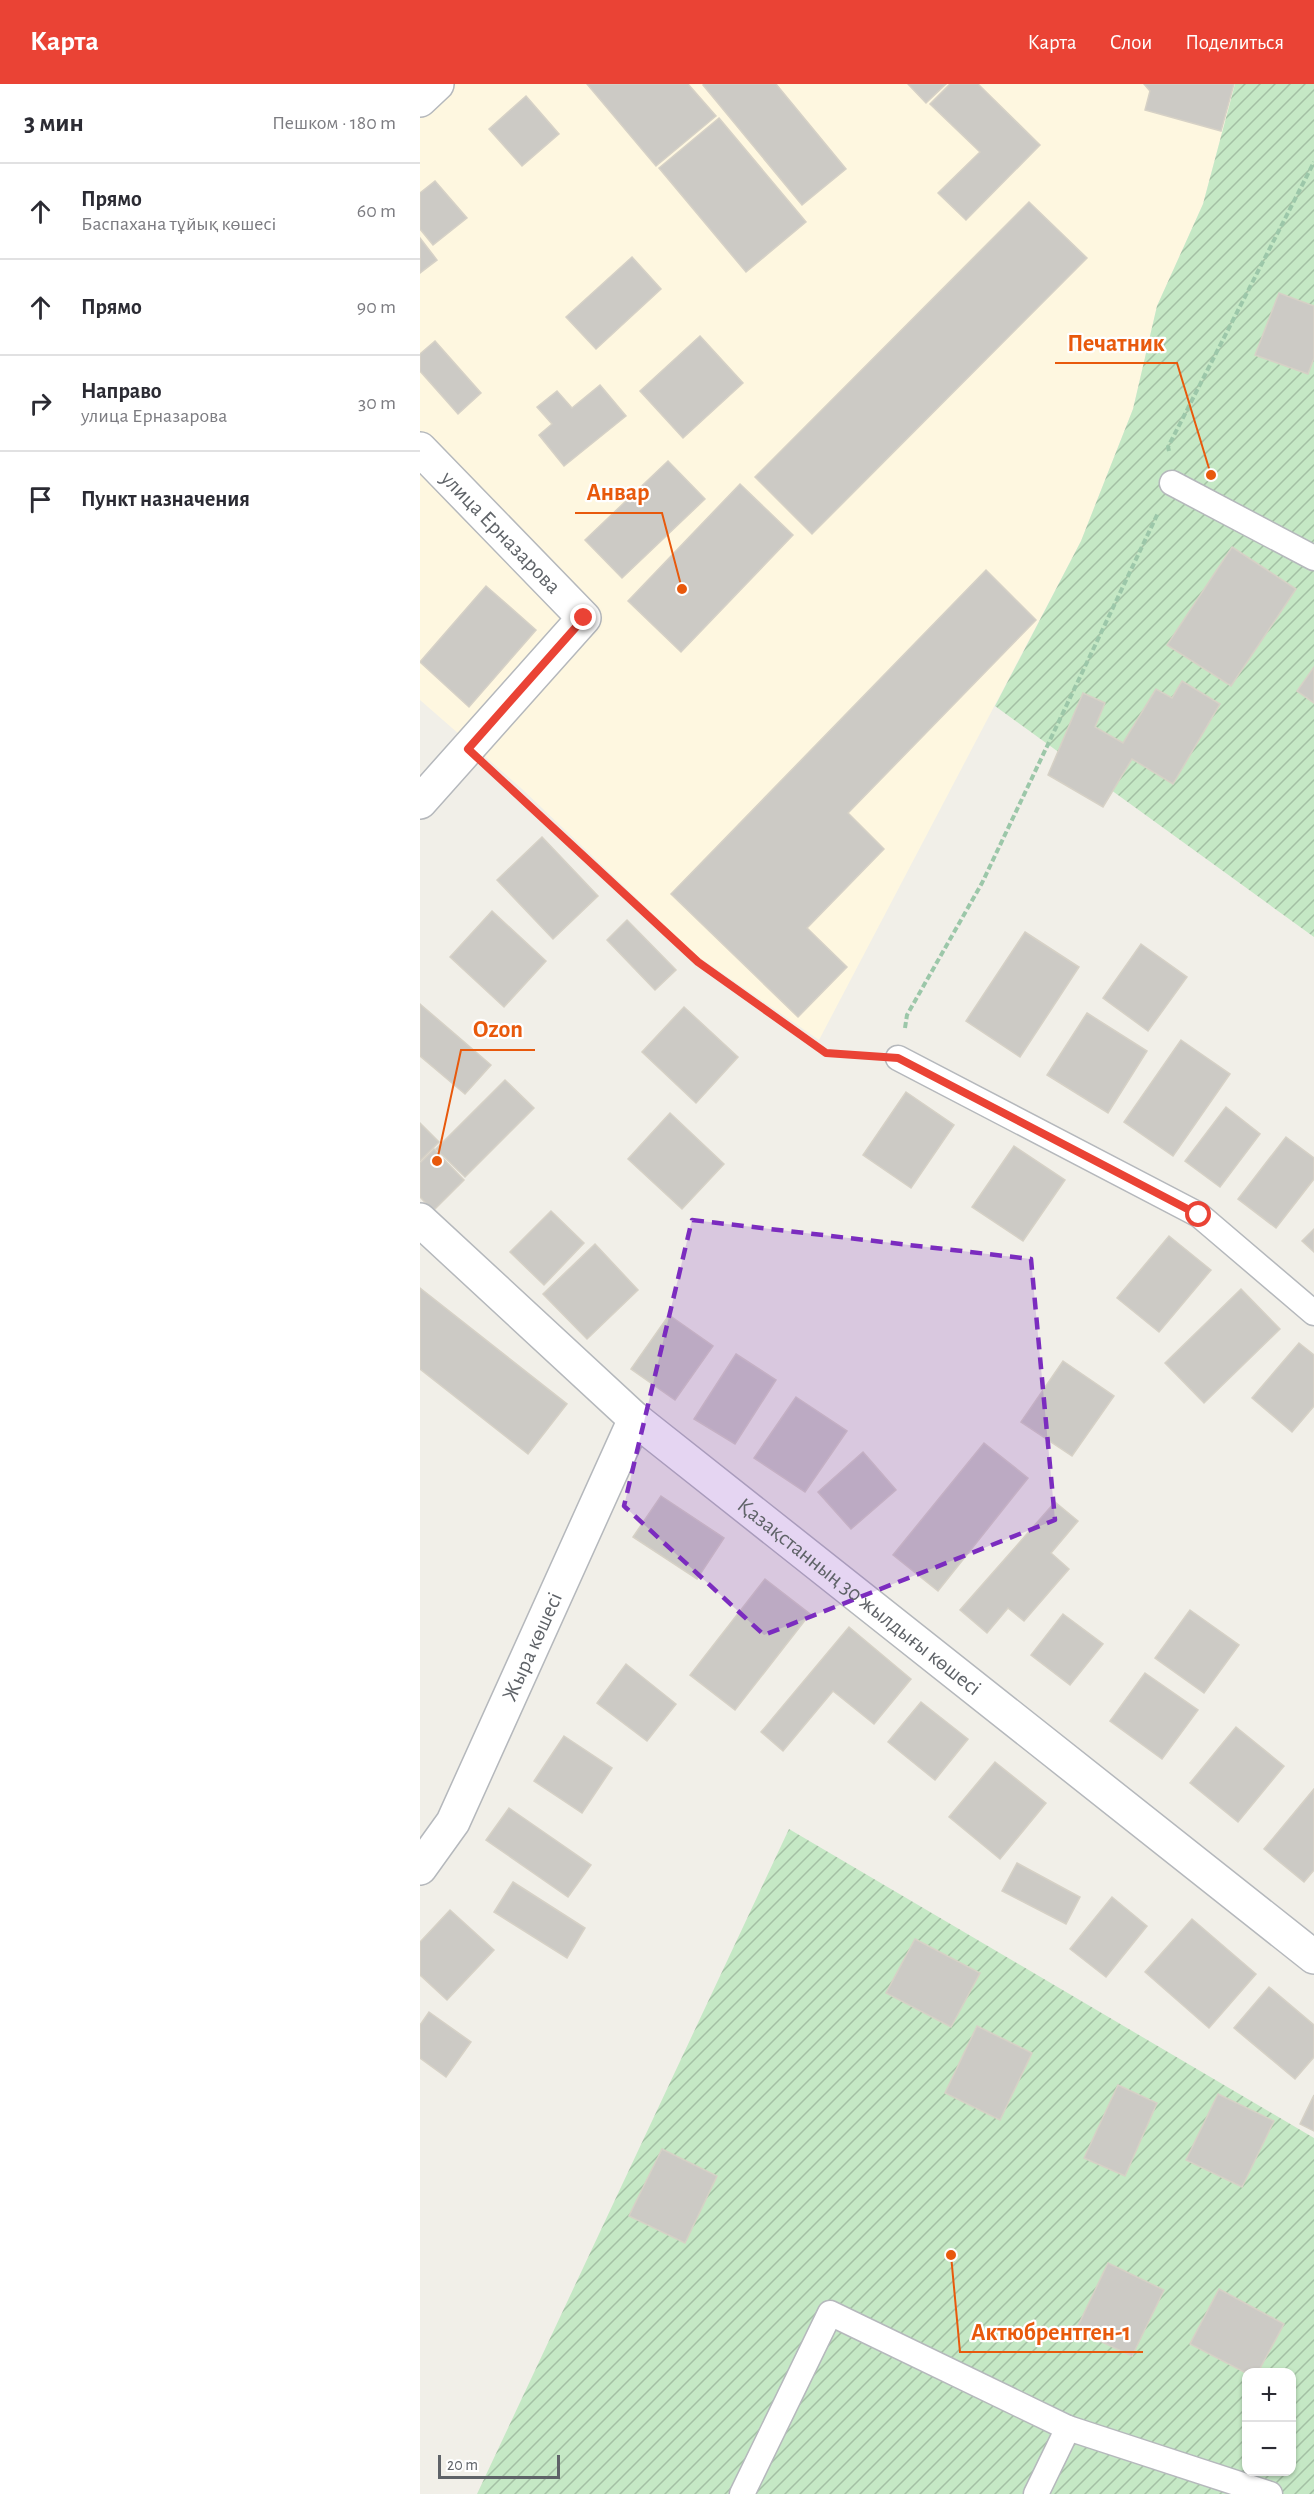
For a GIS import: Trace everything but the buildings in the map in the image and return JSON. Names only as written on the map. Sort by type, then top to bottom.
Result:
[{"type":"street","points":[[420,100],[437,84]]},
{"type":"street","name":"улица Ерназарова","points":[[420,449],[584,618],[420,802]]},
{"type":"street","name":"Қазақстанның 30 жылдығы көшесі","points":[[420,1220],[635,1419],[1314,1957]]},
{"type":"street","name":"Жыра көшесі","points":[[420,1868],[453,1822],[635,1419]]},
{"type":"lane","points":[[1172,483],[1314,558]]},
{"type":"lane","points":[[898,1058],[1199,1215],[1314,1313]]},
{"type":"lane","points":[[742,2494],[830,2313],[1068,2428],[1270,2494]]},
{"type":"lane","points":[[1036,2494],[1068,2428]]},
{"type":"path","points":[[468,749],[698,962],[826,1053],[898,1058],[907,1015],[982,883],[1172,483],[1168,447],[1314,162]]},
{"type":"highlighted area","points":[[692,1220],[1031,1259],[1055,1520],[764,1635],[624,1506]]},
{"type":"shaded area","points":[[437,84],[1235,84],[1203,204],[1157,306],[1133,409],[1081,541],[819,1040],[696,955],[522,789],[420,700],[420,100]]},
{"type":"green space","points":[[1235,84],[1314,84],[1314,937],[995,706],[1081,541],[1133,409],[1157,306],[1203,204]]},
{"type":"green space","points":[[789,1829],[1314,2138],[1314,2494],[477,2494]]},
{"type":"place","name":"Печатник","points":[[1211,475]]},
{"type":"place","name":"Анвар","points":[[682,589]]},
{"type":"place","name":"Ozon","points":[[437,1161]]},
{"type":"place","name":"Актюбрентген-1","points":[[951,2255]]},
{"type":"route","points":[[584,618],[468,749],[698,962],[826,1053],[898,1058],[1199,1215]]}]
